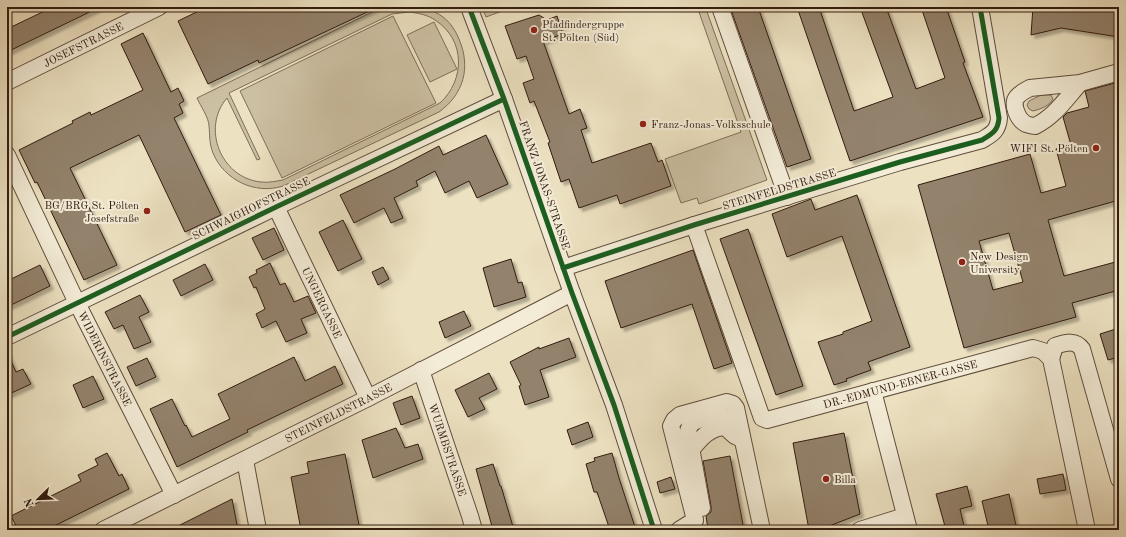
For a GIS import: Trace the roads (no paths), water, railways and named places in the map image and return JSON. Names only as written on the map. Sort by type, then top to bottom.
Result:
[{"type":"street","name":"JOSEFSTRASSE","points":[[7,82],[159,7]]},
{"type":"street","name":"FRANZ JONAS-STRASSE","points":[[469,7],[504,99],[563,268],[614,405],[654,530]]},
{"type":"street","points":[[720,7],[787,197]]},
{"type":"street","name":"STEINFELDSTRASSE","points":[[563,268],[694,225],[900,162],[982,140],[991,134],[998,126],[999,118],[980,7]]},
{"type":"street","points":[[1080,83],[1119,72]]},
{"type":"street","name":"SCHWAIGHOFSTRASSE","points":[[7,337],[504,99]]},
{"type":"street","name":"WIDERINSTRASSE","points":[[7,155],[77,303],[174,495]]},
{"type":"street","name":"UNGERGASSE","points":[[276,207],[368,398]]},
{"type":"street","name":"DR.-EDMUND-EBNER-GASSE","points":[[694,225],[762,418],[767,420],[1033,348],[1043,351],[1051,359]]},
{"type":"street","name":"STEINFELDSTRASSE","points":[[103,530],[368,398],[572,292]]},
{"type":"street","points":[[1087,530],[1051,359],[1055,346],[1072,342],[1076,343],[1082,349],[1119,479]]},
{"type":"street","name":"WURMBSTRASSE","points":[[421,370],[474,530]]},
{"type":"street","points":[[860,530],[907,523],[873,391]]},
{"type":"street","points":[[695,520],[671,426],[674,420],[680,415],[727,402],[733,404],[736,408],[762,530]]},
{"type":"street","points":[[679,530],[702,515],[692,450],[701,438],[710,431],[725,427],[745,450]]},
{"type":"street","points":[[245,460],[258,530]]},
{"type":"place","name":"Pfadfindergruppe St. Pölten (Süd)","points":[[534,30]]},
{"type":"place","name":"Franz-Jonas-Volksschule","points":[[643,124]]},
{"type":"place","name":"WIFI St. Pölten","points":[[1096,148]]},
{"type":"place","name":"BG/BRG St. Pölten Josefstraße","points":[[147,211]]},
{"type":"place","name":"New Design University","points":[[962,262]]},
{"type":"place","name":"Billa","points":[[826,479]]}]
